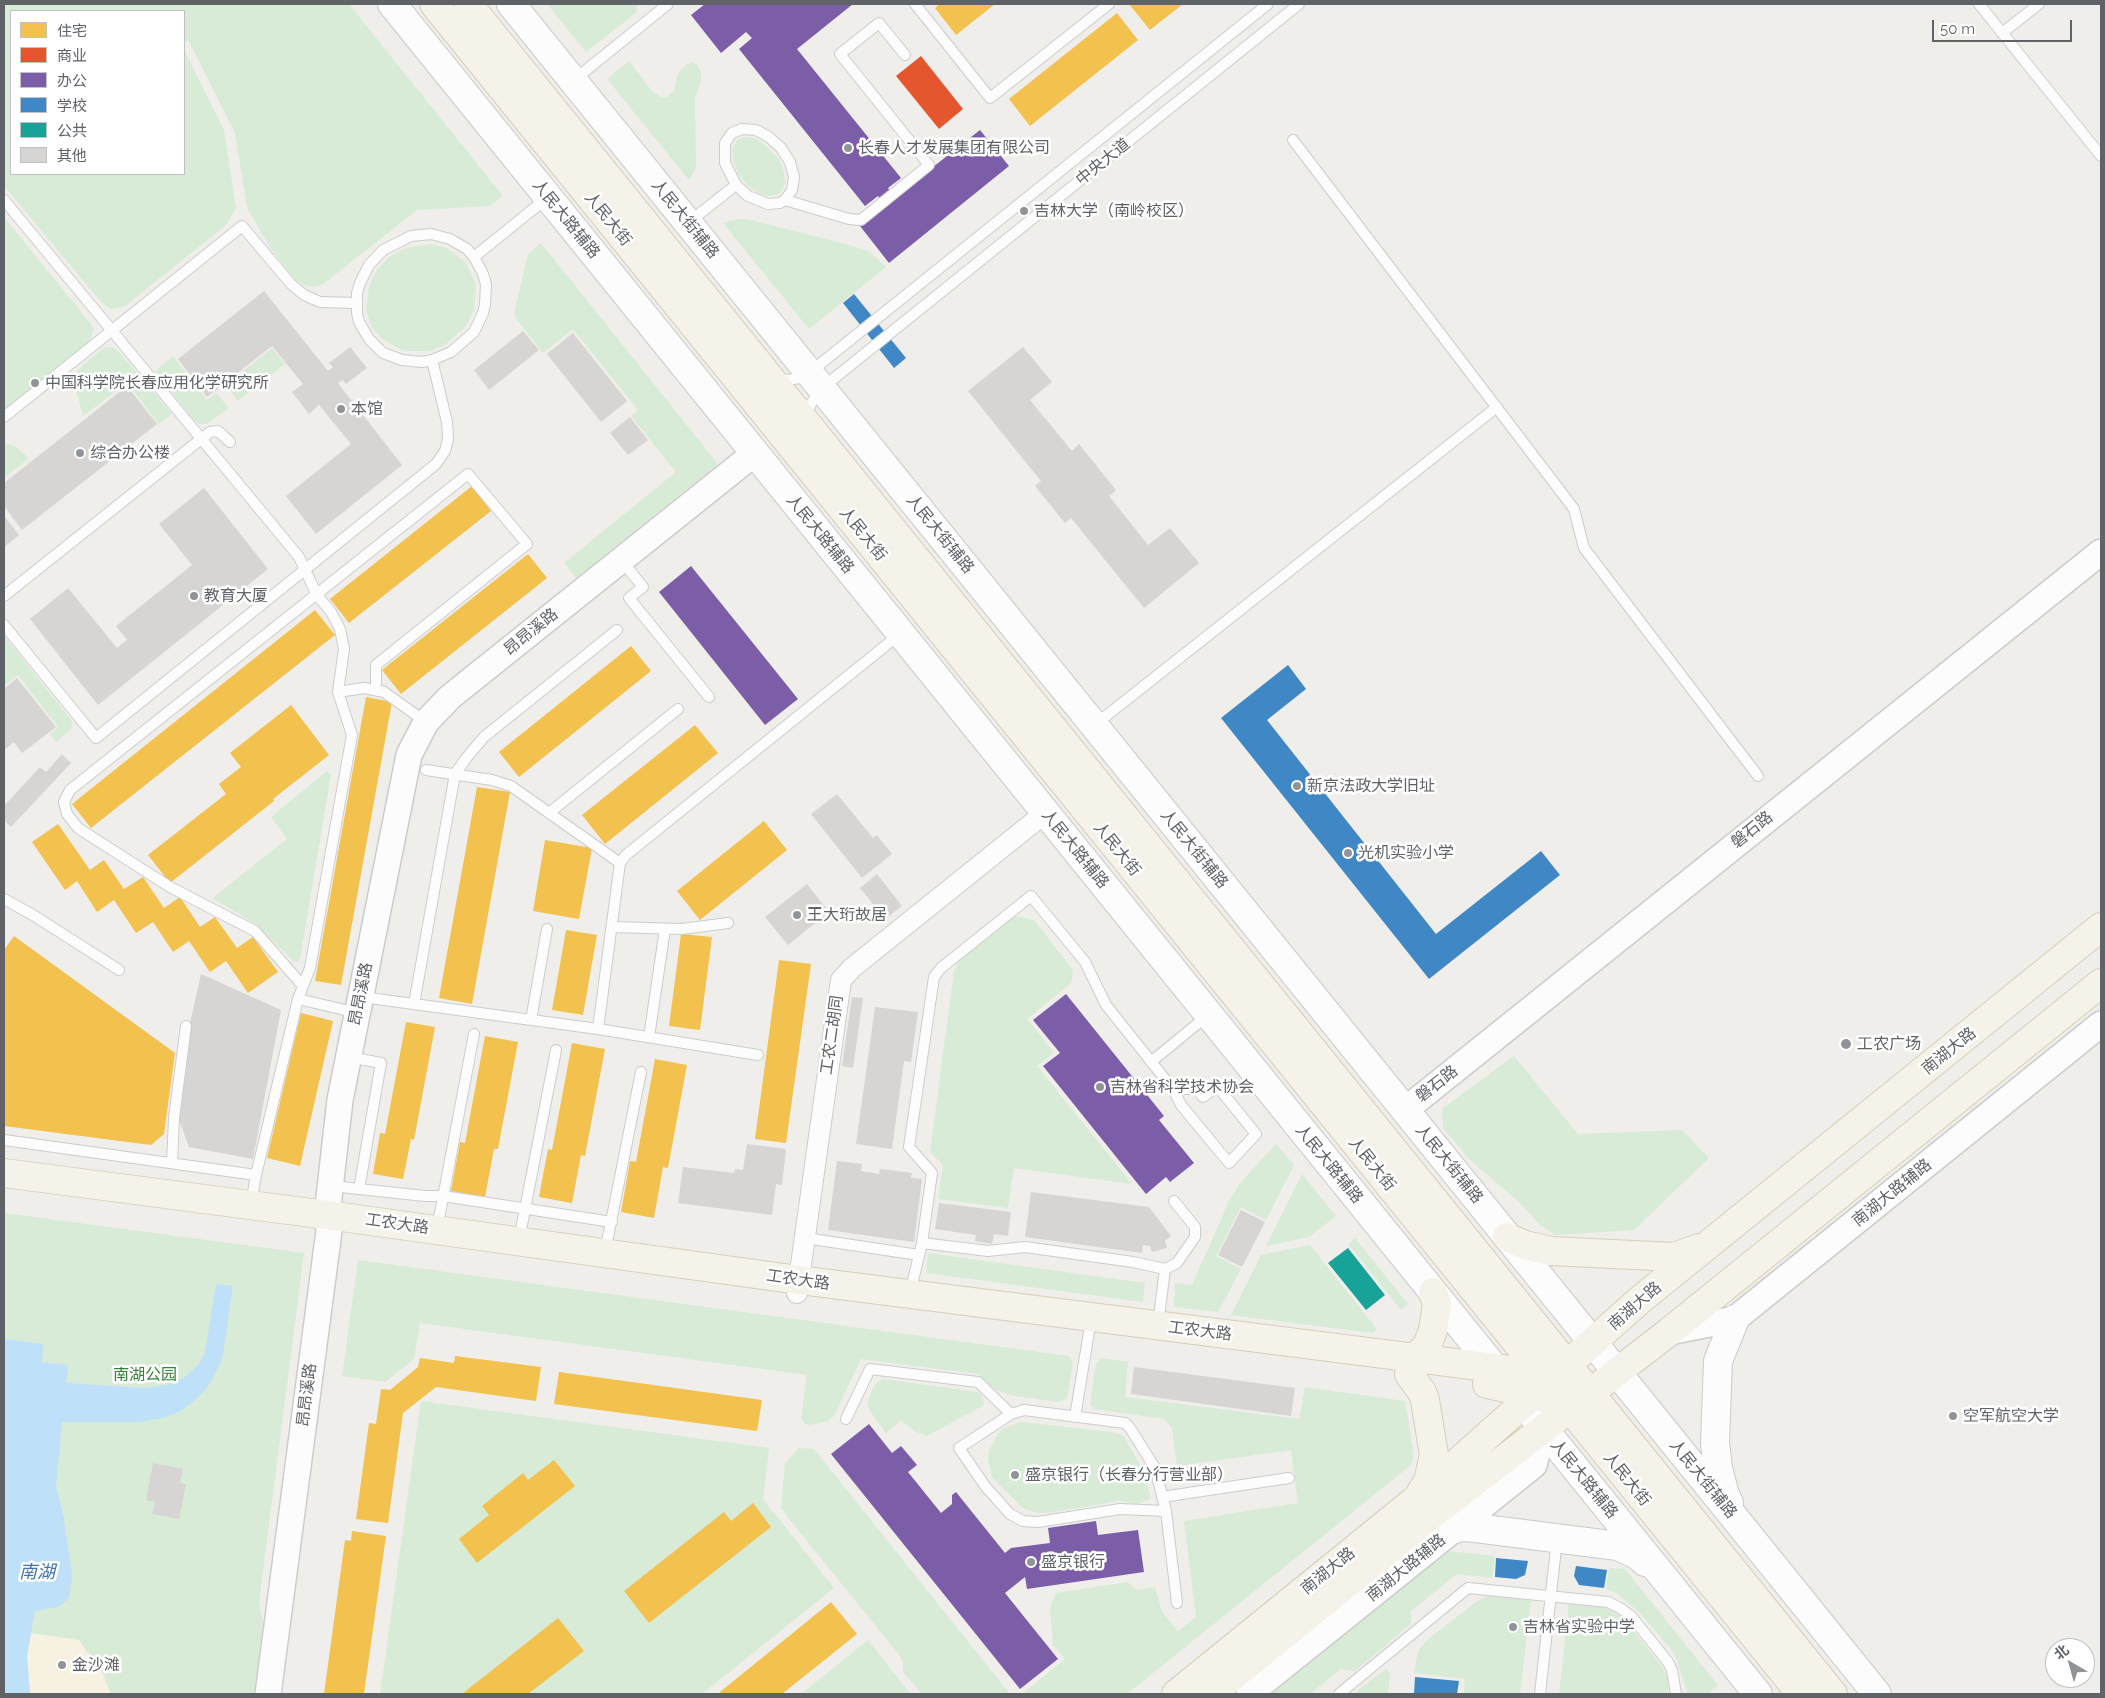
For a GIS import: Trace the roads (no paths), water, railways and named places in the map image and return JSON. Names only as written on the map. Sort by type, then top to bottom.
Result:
[{"type":"main road","name":"人民大路辅路","points":[[392,4],[1432,1292],[1534,1382],[1543,1429],[1758,1694]]},
{"type":"main road","name":"人民大街","points":[[434,4],[1534,1382]]},
{"type":"main road","name":"人民大街","points":[[468,4],[808,424],[1534,1382]]},
{"type":"main road","name":"人民大街辅路","points":[[511,4],[1877,1694]]},
{"type":"main road","name":"南湖大路","points":[[1176,1694],[1414,1501],[1534,1382],[1592,1342],[1641,1299],[2101,927]]},
{"type":"main road","name":"南湖大路","points":[[1210,1694],[1421,1523],[1668,1332],[2101,983]]},
{"type":"main road","name":"工农大路","points":[[4,1173],[251,1205],[328,1223],[436,1230],[605,1253],[798,1286],[1090,1332],[1411,1366],[1534,1382],[1580,1401]]},
{"type":"main road","name":"工农大路","points":[[4,1188],[328,1223],[798,1286],[910,1294],[1158,1326],[1411,1366]]},
{"type":"main road","points":[[1507,1237],[1526,1245],[1551,1250],[1674,1257],[1691,1252],[1712,1242]]},
{"type":"main road","points":[[1414,1501],[1428,1481],[1434,1455],[1425,1400],[1411,1366],[1427,1346],[1433,1330],[1437,1304],[1432,1292]]},
{"type":"main road","points":[[1735,1319],[1718,1361],[1715,1443],[1718,1468],[1725,1495],[1743,1528]]},
{"type":"main road","name":"人民大街","points":[[1580,1401],[1801,1694]]},
{"type":"main road","name":"人民大街","points":[[1580,1401],[1833,1694]]},
{"type":"main road","points":[[1455,1529],[1464,1527],[1476,1528],[1618,1546],[1637,1555],[1666,1580]]},
{"type":"street","name":"昂昂溪路","points":[[268,1694],[328,1223],[330,1186],[340,1100],[404,773],[417,736],[426,722],[450,697],[755,453]]},
{"type":"street","name":"磐石路","points":[[1405,1110],[2101,552]]},
{"type":"street","name":"工农二胡同","points":[[798,1286],[841,980],[852,968],[1046,813]]},
{"type":"street","name":"南湖大路辅路","points":[[1668,1332],[1735,1319],[2101,1024]]},
{"type":"street","name":"南湖大路辅路","points":[[1249,1694],[1534,1465],[1543,1429]]},
{"type":"lane","points":[[573,80],[668,4]]},
{"type":"lane","points":[[915,4],[990,98],[1109,4]]},
{"type":"lane","name":"中央大道","points":[[808,424],[810,405],[814,396],[815,380],[1268,4]]},
{"type":"lane","name":"中央大道","points":[[767,373],[788,380],[799,378],[815,380],[1299,4]]},
{"type":"lane","points":[[1979,4],[2101,156]]},
{"type":"lane","points":[[2002,33],[2038,4]]},
{"type":"lane","points":[[785,200],[849,219],[861,220],[929,165],[840,54],[879,23],[905,56]]},
{"type":"lane","points":[[742,129],[756,130],[776,142],[790,162],[793,184],[792,190],[785,200],[774,204],[761,203],[748,196],[736,185],[725,163],[725,143],[732,133],[742,129]]},
{"type":"lane","points":[[1293,140],[1574,509],[1584,548],[1758,776]]},
{"type":"lane","points":[[688,223],[736,185]]},
{"type":"lane","points":[[474,257],[548,197]]},
{"type":"lane","points":[[4,200],[299,557],[317,595],[331,612],[340,629],[344,649],[338,692],[352,736],[310,968],[298,999],[256,1175],[251,1205]]},
{"type":"lane","points":[[4,417],[242,226],[291,284],[304,295],[320,302],[356,303]]},
{"type":"lane","points":[[421,235],[441,236],[459,244],[474,257],[486,284],[485,304],[474,332],[467,340],[451,352],[432,360],[412,362],[383,353],[369,340],[359,322],[356,303],[360,283],[369,265],[383,250],[401,239],[421,235]]},
{"type":"lane","points":[[4,625],[96,738],[436,464],[448,439],[448,422],[432,360]]},
{"type":"lane","points":[[1092,723],[1113,710],[1497,407]]},
{"type":"lane","points":[[4,596],[201,438],[210,432],[218,431],[230,442]]},
{"type":"lane","points":[[303,986],[255,931],[170,887],[78,828],[67,814],[64,802],[70,790],[468,474],[527,544],[376,666],[376,690]]},
{"type":"lane","points":[[622,560],[643,587],[629,598],[709,697]]},
{"type":"lane","points":[[414,1004],[455,774],[484,737],[618,630]]},
{"type":"lane","points":[[598,1029],[620,863],[626,856],[901,634]]},
{"type":"lane","points":[[338,692],[364,688],[384,692],[426,722]]},
{"type":"lane","points":[[548,813],[678,709]]},
{"type":"lane","points":[[426,770],[492,780],[511,786],[620,863]]},
{"type":"lane","points":[[910,1294],[922,1243],[932,1173],[909,1147],[934,977],[941,968],[1031,896],[1085,962],[1106,1005],[1173,1089],[1181,1105],[1228,1163],[1256,1134],[1218,1086],[1204,1097],[1197,1088],[1173,1089]]},
{"type":"lane","points":[[4,899],[33,914],[118,970]]},
{"type":"lane","points":[[612,927],[682,929],[728,923]]},
{"type":"lane","points":[[532,1020],[547,928]]},
{"type":"lane","points":[[649,1037],[665,928]]},
{"type":"lane","points":[[298,999],[359,1005],[414,1004],[598,1029],[758,1055]]},
{"type":"lane","points":[[1151,1062],[1208,1014]]},
{"type":"lane","points":[[172,1163],[174,1118],[186,1026]]},
{"type":"lane","points":[[436,1230],[474,1034]]},
{"type":"lane","points":[[519,1241],[556,1050]]},
{"type":"lane","points":[[349,1057],[381,1063],[358,1189]]},
{"type":"lane","points":[[605,1253],[641,1072]]},
{"type":"lane","points":[[4,1140],[256,1175]]},
{"type":"lane","points":[[330,1186],[425,1196],[442,1196],[612,1222]]},
{"type":"lane","points":[[922,1243],[988,1251],[1026,1247],[1133,1262],[1165,1269],[1177,1263],[1194,1237],[1195,1227],[1174,1200]]},
{"type":"lane","points":[[804,1238],[919,1255]]},
{"type":"lane","points":[[1158,1326],[1165,1269]]},
{"type":"lane","points":[[1075,1417],[1090,1332]]},
{"type":"lane","points":[[846,1419],[870,1369],[978,1382],[1011,1414]]},
{"type":"lane","points":[[1166,1511],[1120,1509],[1038,1522],[1024,1521],[1010,1514],[985,1486],[959,1448],[1011,1414],[1024,1410],[1125,1423],[1155,1468],[1166,1511],[1177,1604]]},
{"type":"lane","points":[[1162,1497],[1289,1478]]},
{"type":"lane","points":[[1540,1694],[1557,1538]]},
{"type":"lane","points":[[1339,1694],[1468,1588],[1608,1602],[1620,1608],[1630,1616],[1668,1662],[1672,1670],[1676,1694]]},
{"type":"water","name":"南湖","points":[[216,1284],[233,1286],[222,1359],[207,1388],[195,1400],[181,1411],[163,1418],[140,1422],[62,1422],[56,1486],[64,1519],[72,1574],[69,1598],[58,1607],[35,1611],[27,1656],[30,1694],[4,1694],[4,1339],[43,1344],[42,1362],[68,1365],[66,1383],[146,1388],[172,1384],[185,1377],[199,1364],[205,1353]]},
{"type":"place","name":"长春人才发展集团有限公司","points":[[848,148]]},
{"type":"place","name":"吉林大学（南岭校区）","points":[[1024,211]]},
{"type":"place","name":"中国科学院长春应用化学研究所","points":[[35,383]]},
{"type":"place","name":"本馆","points":[[341,409]]},
{"type":"place","name":"综合办公楼","points":[[80,453]]},
{"type":"place","name":"教育大厦","points":[[194,596]]},
{"type":"place","name":"新京法政大学旧址","points":[[1297,786]]},
{"type":"place","name":"光机实验小学","points":[[1348,853]]},
{"type":"place","name":"王大珩故居","points":[[797,915]]},
{"type":"place","name":"工农广场","points":[[1846,1044]]},
{"type":"place","name":"吉林省科学技术协会","points":[[1100,1087]]},
{"type":"place","name":"空军航空大学","points":[[1953,1416]]},
{"type":"place","name":"盛京银行（长春分行营业部）","points":[[1015,1475]]},
{"type":"place","name":"盛京银行","points":[[1031,1562]]},
{"type":"place","name":"吉林省实验中学","points":[[1513,1627]]},
{"type":"place","name":"金沙滩","points":[[62,1665]]},
{"type":"park label","name":"南湖公园","points":[[145,1375]]}]
